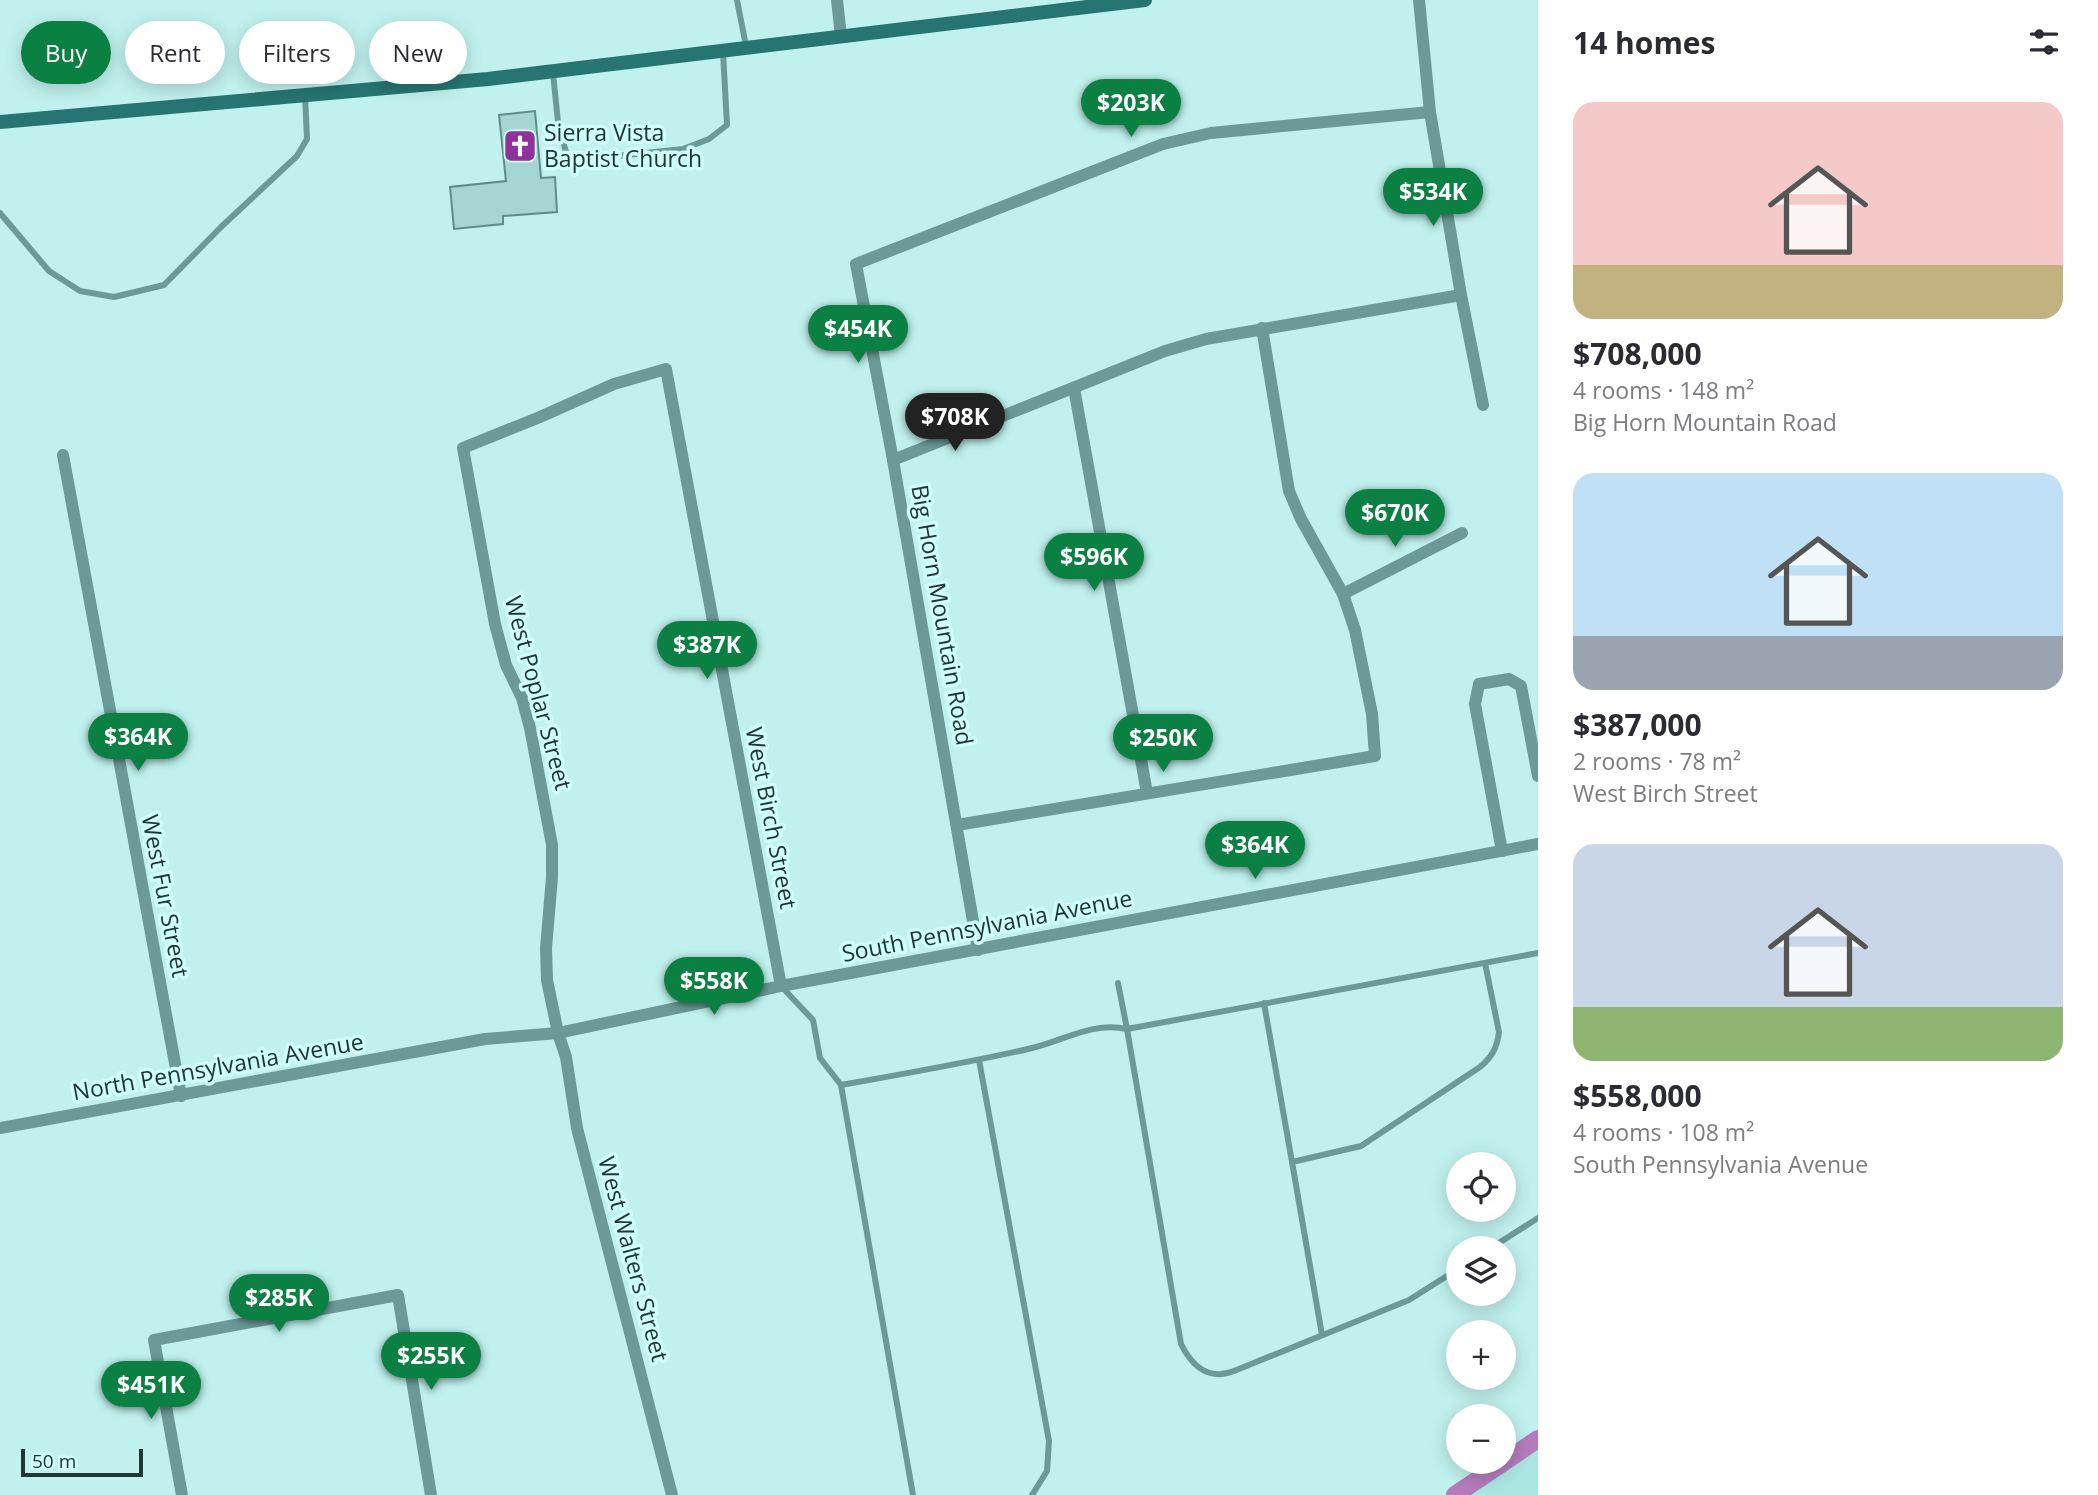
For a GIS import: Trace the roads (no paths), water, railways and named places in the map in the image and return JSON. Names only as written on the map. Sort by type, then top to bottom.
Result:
[{"type":"street","points":[[838,0],[841,36]]},
{"type":"street","points":[[0,122],[305,96],[552,71],[1031,11],[1145,0]]},
{"type":"street","points":[[1419,0],[1430,112],[1483,405]]},
{"type":"street","points":[[893,460],[856,264],[1163,144],[1185,138],[1211,132],[1430,112]]},
{"type":"street","name":"Big Horn Mountain Road","points":[[978,950],[893,460],[1165,351],[1206,339],[1461,295]]},
{"type":"street","points":[[957,825],[1375,756],[1373,714],[1355,630],[1343,594],[1301,519],[1289,491],[1262,328]]},
{"type":"street","name":"West Poplar Street","points":[[558,1033],[547,980],[546,948],[552,845],[530,728],[522,698],[506,665],[495,624],[463,448],[614,384],[666,369]]},
{"type":"street","name":"West Birch Street","points":[[666,369],[780,986]]},
{"type":"street","points":[[1074,388],[1147,793]]},
{"type":"street","name":"West Fur Street","points":[[63,454],[181,1097]]},
{"type":"street","points":[[1343,594],[1462,533]]},
{"type":"street","points":[[1502,851],[1475,704],[1479,684],[1509,679],[1521,687],[1538,776]]},
{"type":"street","name":"South Pennsylvania Avenue","points":[[444,1046],[485,1039],[558,1033],[780,986],[1538,844]]},
{"type":"street","name":"West Walters Street","points":[[558,1033],[566,1057],[576,1128],[672,1495]]},
{"type":"street","name":"North Pennsylvania Avenue","points":[[0,1128],[181,1097],[444,1046]]},
{"type":"street","points":[[182,1495],[154,1340],[398,1295],[431,1495]]},
{"type":"lane","points":[[737,0],[746,48]]},
{"type":"lane","points":[[552,71],[558,122],[567,156],[589,159],[682,149],[709,139],[727,125],[723,50]]},
{"type":"lane","points":[[0,213],[49,271],[80,291],[114,297],[164,285],[297,156],[307,139],[305,96]]},
{"type":"lane","points":[[841,1085],[1048,1045],[1083,1030],[1110,1025],[1127,1029],[1538,953]]},
{"type":"lane","points":[[1292,1162],[1361,1146],[1492,1057],[1499,1032],[1485,963]]},
{"type":"lane","points":[[1118,983],[1181,1344],[1189,1359],[1200,1370],[1213,1375],[1226,1374],[1409,1300],[1446,1277]]},
{"type":"lane","points":[[780,986],[813,1020],[820,1058],[841,1085],[913,1495]]},
{"type":"lane","points":[[1264,1003],[1322,1335]]},
{"type":"lane","points":[[979,1060],[1049,1441],[1047,1471],[1032,1495]]},
{"type":"lane","points":[[1510,1236],[1538,1218]]},
{"type":"waterway","points":[[1455,1495],[1538,1439]]},
{"type":"place","name":"Sierra Vista Baptist Church","points":[[520,146]]}]
